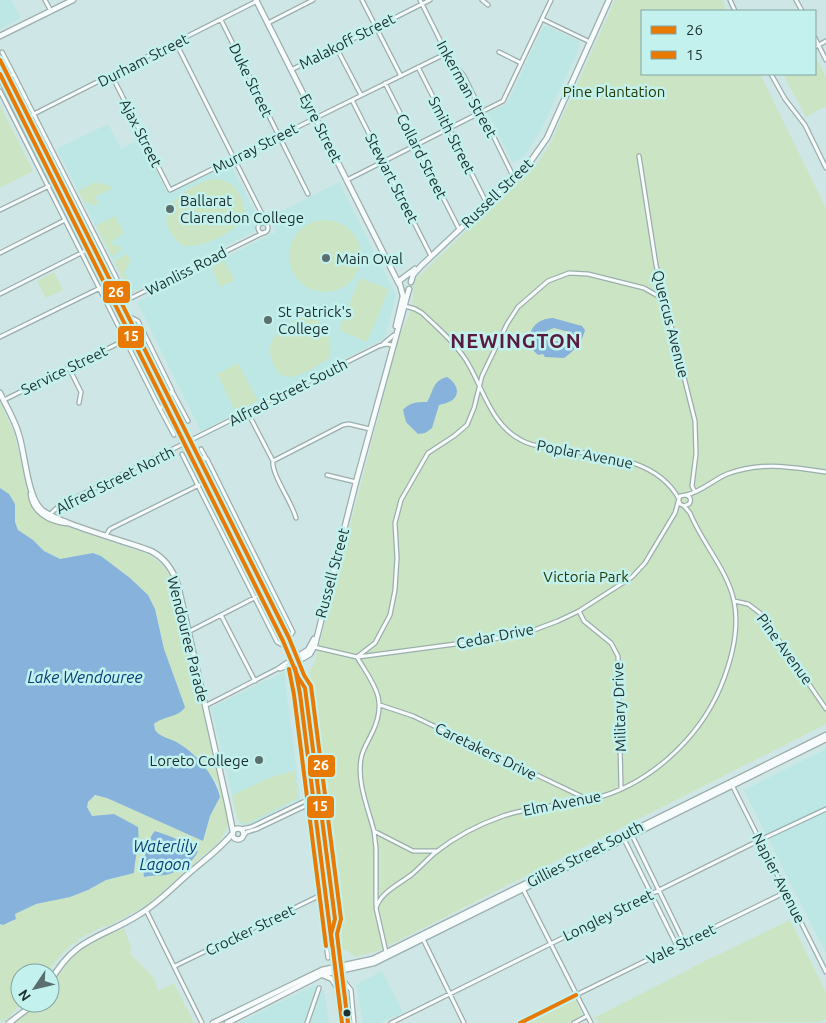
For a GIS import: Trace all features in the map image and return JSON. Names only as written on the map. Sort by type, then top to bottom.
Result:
[{"type":"main road","points":[[0,36],[73,0]]},
{"type":"main road","name":"Russell Street","points":[[411,282],[412,277],[421,266],[532,161],[544,144],[609,0]]},
{"type":"main road","name":"Eyre Street","points":[[257,1],[400,285]]},
{"type":"main road","points":[[0,60],[299,658],[317,752],[320,798],[336,934],[338,989],[342,1023]]},
{"type":"main road","points":[[0,77],[293,662],[298,680],[325,893],[338,968],[342,979],[348,1023]]},
{"type":"main road","name":"Eyre Street","points":[[385,256],[396,272],[404,277]]},
{"type":"main road","name":"Russell Street","points":[[404,277],[421,266]]},
{"type":"main road","points":[[404,277],[409,278],[411,282],[409,289],[404,290],[400,285],[404,277]]},
{"type":"main road","name":"Russell Street","points":[[400,285],[403,305]]},
{"type":"main road","name":"Russell Street","points":[[293,662],[313,646],[403,305],[409,289]]},
{"type":"main road","name":"Wendouree Parade","points":[[0,393],[19,433],[31,488],[39,506],[48,516],[151,550],[166,562],[176,581],[233,832]]},
{"type":"main road","name":"Gillies Street South","points":[[338,968],[370,965],[422,937],[826,737]]},
{"type":"main road","name":"Wendouree Parade","points":[[230,817],[241,829]]},
{"type":"main road","points":[[60,966],[64,960],[81,945],[146,910],[223,844],[237,828],[241,829],[244,833],[242,837],[223,844]]},
{"type":"main road","points":[[233,832],[233,837],[237,839]]},
{"type":"main road","name":"Gillies Street South","points":[[338,968],[366,961],[422,937]]},
{"type":"main road","points":[[227,1023],[338,968]]},
{"type":"main road","points":[[214,1023],[312,974],[338,968]]},
{"type":"main road","points":[[321,975],[332,979],[338,989]]},
{"type":"main road","points":[[9,1023],[22,1013]]},
{"type":"main road","points":[[234,1013],[237,1018]]},
{"type":"street","points":[[45,0],[51,11]]},
{"type":"street","points":[[268,23],[314,0]]},
{"type":"street","points":[[362,0],[401,76]]},
{"type":"street","name":"Malakoff Street","points":[[291,70],[421,2],[430,0]]},
{"type":"street","points":[[482,0],[488,5]]},
{"type":"street","points":[[347,180],[503,101],[551,0]]},
{"type":"street","name":"Durham Street","points":[[28,118],[257,1]]},
{"type":"street","name":"Inkerman Street","points":[[421,2],[447,53],[464,76],[514,178]]},
{"type":"street","points":[[542,19],[590,42]]},
{"type":"street","name":"Duke Street","points":[[221,20],[308,194]]},
{"type":"street","points":[[826,42],[817,46],[826,60]]},
{"type":"street","points":[[176,44],[268,229],[265,232],[260,231],[259,226]]},
{"type":"street","points":[[335,47],[361,96]]},
{"type":"street","points":[[2,52],[117,279],[116,291]]},
{"type":"street","points":[[499,52],[521,63]]},
{"type":"street","name":"Murray Street","points":[[170,190],[447,53]]},
{"type":"street","name":"Smith Street","points":[[418,67],[487,204]]},
{"type":"street","points":[[7,76],[14,75]]},
{"type":"street","points":[[772,75],[786,102],[802,121],[826,168]]},
{"type":"street","name":"Ajax Street","points":[[112,76],[170,190]]},
{"type":"street","name":"Collard Street","points":[[385,83],[459,229]]},
{"type":"street","points":[[0,92],[174,435]]},
{"type":"street","name":"Stewart Street","points":[[352,100],[431,256]]},
{"type":"street","name":"Quercus Avenue","points":[[639,156],[656,265],[695,421],[696,454],[692,486],[695,492]]},
{"type":"street","points":[[0,210],[54,183]]},
{"type":"street","points":[[251,238],[256,234],[262,219],[260,213]]},
{"type":"street","points":[[0,252],[65,220]]},
{"type":"street","points":[[259,226],[264,223],[267,224]]},
{"type":"street","name":"Wanliss Road","points":[[122,303],[265,232]]},
{"type":"street","points":[[0,294],[93,247]]},
{"type":"street","points":[[357,657],[375,643],[390,615],[395,590],[395,523],[402,500],[428,453],[467,425],[474,408],[479,386],[507,324],[518,307],[538,289],[559,276],[569,273],[588,274],[616,280],[651,292],[658,296],[665,307]]},
{"type":"street","points":[[0,337],[105,285]]},
{"type":"street","name":"Poplar Avenue","points":[[403,305],[422,313],[457,347],[468,363],[498,419],[506,429],[520,440],[536,446],[618,459],[637,464],[657,475],[673,490],[684,506]]},
{"type":"street","points":[[128,316],[138,321],[188,421]]},
{"type":"street","name":"Service Street","points":[[4,400],[125,340]]},
{"type":"street","points":[[381,346],[394,340]]},
{"type":"street","name":"Alfred Street South","points":[[184,444],[394,340]]},
{"type":"street","points":[[69,368],[80,391],[79,403]]},
{"type":"street","points":[[169,398],[172,390]]},
{"type":"street","points":[[159,407],[166,407]]},
{"type":"street","points":[[248,413],[273,461],[274,468],[296,518]]},
{"type":"street","points":[[273,461],[343,425],[349,424],[371,429]]},
{"type":"street","name":"Alfred Street North","points":[[48,516],[60,506],[184,444]]},
{"type":"street","points":[[201,448],[292,632],[290,638]]},
{"type":"street","points":[[182,454],[277,642],[286,648]]},
{"type":"street","points":[[199,457],[206,459]]},
{"type":"street","points":[[679,500],[685,495],[695,492],[727,474],[756,467],[789,466],[826,472]]},
{"type":"street","points":[[327,475],[356,482]]},
{"type":"street","points":[[106,535],[110,529],[204,483]]},
{"type":"street","name":"Poplar Avenue","points":[[673,490],[690,498]]},
{"type":"street","points":[[690,513],[690,498],[695,492]]},
{"type":"street","name":"Cedar Drive","points":[[357,657],[526,633],[579,611],[615,588],[646,563],[675,512],[679,500]]},
{"type":"street","name":"Cedar Drive","points":[[675,512],[689,504]]},
{"type":"street","points":[[684,506],[690,513],[722,572],[734,601]]},
{"type":"street","points":[[188,632],[260,595]]},
{"type":"street","name":"Pine Avenue","points":[[734,601],[751,605],[760,613],[826,709]]},
{"type":"street","name":"Elm Avenue","points":[[376,908],[388,891],[437,851],[470,831],[503,816],[528,809],[590,800],[643,777],[667,759],[689,737],[710,709],[724,678],[736,629],[734,601]]},
{"type":"street","name":"Military Drive","points":[[579,611],[588,625],[611,643],[618,656],[621,788]]},
{"type":"street","points":[[221,615],[255,681]]},
{"type":"street","points":[[313,646],[357,657],[376,689],[380,704],[374,728],[360,758],[362,787],[374,831],[376,848],[376,908],[386,952]]},
{"type":"street","points":[[205,706],[293,662]]},
{"type":"street","name":"Caretakers Drive","points":[[380,704],[413,716],[590,800]]},
{"type":"street","points":[[317,752],[341,919],[340,927],[336,934]]},
{"type":"street","name":"Napier Avenue","points":[[732,784],[826,972]]},
{"type":"street","points":[[241,829],[251,827],[304,801],[320,798]]},
{"type":"street","points":[[242,837],[247,832],[257,829],[313,800]]},
{"type":"street","points":[[306,805],[309,812],[328,958]]},
{"type":"street","name":"Longley Street","points":[[391,1023],[826,809]]},
{"type":"street","points":[[374,831],[413,851],[437,851]]},
{"type":"street","points":[[631,833],[684,942]]},
{"type":"street","points":[[624,837],[677,946]]},
{"type":"street","points":[[523,888],[591,1023]]},
{"type":"street","name":"Vale Street","points":[[520,1023],[786,892]]},
{"type":"street","name":"Crocker Street","points":[[175,966],[325,893]]},
{"type":"street","points":[[146,910],[202,1023]]},
{"type":"street","points":[[422,937],[464,1023]]},
{"type":"street","points":[[342,979],[351,990],[354,1023]]},
{"type":"street","points":[[307,1023],[319,988]]},
{"type":"street","points":[[574,1023],[587,1016]]},
{"type":"shaded area","points":[[0,0],[11,0],[21,18],[0,29]]},
{"type":"shaded area","points":[[546,26],[579,41],[578,51],[540,132],[525,155],[513,163],[488,113],[507,104],[543,27]]},
{"type":"shaded area","name":"Ballarat Clarendon College","points":[[108,124],[121,149],[140,139],[168,194],[230,163],[258,218],[255,222],[255,231],[130,294],[57,149]]},
{"type":"shaded area","name":"St Patrick's College","points":[[339,182],[396,295],[385,338],[201,431],[137,302],[276,232],[270,217]]},
{"type":"shaded area","name":"Loreto College","points":[[284,672],[300,799],[246,827],[239,823],[211,708]]},
{"type":"shaded area","points":[[826,749],[826,953],[744,790]]},
{"type":"shaded area","points":[[382,971],[403,1012],[381,1023],[363,1023],[356,985]]},
{"type":"shaded area","points":[[315,985],[324,991],[329,1023],[238,1023]]},
{"type":"green space","name":"Victoria Park","points":[[615,0],[722,0],[727,10],[641,10],[641,75],[760,75],[826,208],[826,724],[378,951],[356,957],[346,950],[341,951],[339,933],[343,921],[309,673],[315,661],[399,337],[412,308],[414,281],[539,161],[551,142]]},
{"type":"green space","points":[[816,58],[826,77],[826,106],[806,117],[784,75],[816,75]]},
{"type":"green space","points":[[0,105],[33,171],[0,188]]},
{"type":"green space","points":[[213,179],[227,182],[239,194],[244,208],[241,221],[227,233],[209,242],[183,246],[172,235],[167,224],[167,214],[171,204],[189,189]]},
{"type":"green space","points":[[97,181],[99,185],[103,183],[113,188],[95,197],[99,203],[94,206],[89,202],[85,204],[78,191]]},
{"type":"green space","points":[[115,216],[124,233],[113,240],[112,244],[116,246],[119,244],[121,250],[112,257],[96,226]]},
{"type":"green space","name":"Main Oval","points":[[325,220],[339,223],[351,230],[358,242],[361,256],[358,270],[351,282],[339,289],[325,292],[311,289],[299,282],[292,270],[289,256],[292,242],[299,230],[311,223]]},
{"type":"green space","points":[[127,254],[131,262],[124,272],[134,292],[130,294],[114,261]]},
{"type":"green space","points":[[224,261],[235,280],[220,287],[212,267]]},
{"type":"green space","points":[[54,272],[63,290],[46,298],[37,281]]},
{"type":"green space","points":[[360,278],[389,289],[367,342],[339,330]]},
{"type":"green space","points":[[308,316],[320,322],[327,332],[330,345],[329,358],[301,374],[284,376],[278,372],[272,361],[271,345],[279,331],[293,322]]},
{"type":"green space","points":[[238,363],[258,401],[236,412],[217,374]]},
{"type":"green space","points":[[0,402],[14,433],[32,504],[37,512],[48,520],[147,554],[166,570],[173,583],[229,820],[220,841],[147,905],[106,927],[104,926],[78,939],[78,942],[73,943],[54,963],[10,963],[10,1013],[12,1013],[3,1023],[0,1021],[0,924],[12,922],[15,914],[36,904],[70,897],[106,880],[134,873],[138,827],[114,814],[92,816],[87,807],[90,800],[94,796],[107,798],[201,840],[204,839],[210,816],[220,797],[218,785],[198,758],[161,736],[155,730],[154,724],[160,719],[182,711],[174,676],[164,649],[155,609],[148,595],[130,578],[101,556],[93,553],[60,559],[44,551],[33,540],[18,530],[15,522],[15,504],[3,489],[0,488]],"holes":[[[156,831],[185,844],[164,875],[144,877],[151,836]]]},
{"type":"green space","points":[[295,771],[298,798],[246,824],[238,820],[232,796],[270,778]]},
{"type":"green space","points":[[790,920],[826,992],[826,1019],[820,1022],[599,1023],[594,1018],[705,961]]},
{"type":"green space","points":[[124,928],[132,950],[129,953],[154,978],[158,991],[174,983],[194,1023],[12,1023],[25,1013],[60,1013],[60,971],[74,955],[98,940]]},
{"type":"green space","points":[[576,1000],[582,1016],[568,1023],[526,1023]]},
{"type":"water","points":[[553,318],[582,326],[585,330],[577,346],[564,358],[545,357],[543,354],[538,355],[529,346],[530,335],[534,326]],"holes":[[[554,328],[569,332],[570,338],[564,342],[546,340],[546,331]]]},
{"type":"water","points":[[447,377],[457,388],[456,395],[451,401],[439,405],[432,428],[425,433],[418,434],[406,422],[403,410],[408,405],[414,403],[427,402],[436,384]]},
{"type":"water","name":"Lake Wendouree","points":[[0,488],[9,494],[15,504],[15,522],[18,530],[33,540],[44,551],[60,559],[93,553],[101,556],[130,578],[148,595],[155,609],[164,649],[185,707],[179,713],[154,724],[155,730],[160,735],[175,741],[198,759],[210,774],[220,797],[210,816],[203,841],[107,798],[95,795],[88,802],[87,807],[92,816],[114,814],[138,827],[134,873],[106,880],[70,897],[36,904],[15,914],[16,919],[3,925],[0,924]]},
{"type":"water","name":"Waterlily Lagoon","points":[[155,831],[172,837],[198,851],[196,855],[189,863],[175,872],[144,877],[146,852]]},
{"type":"transit line","name":"26","points":[[0,60],[289,638],[304,675],[311,686],[341,919],[337,934],[348,1023]]},
{"type":"transit line","name":"15","points":[[0,74],[305,688],[335,919],[331,934],[342,1023]]},
{"type":"transit line","name":"26","points":[[295,668],[300,694],[332,945]]},
{"type":"transit line","name":"15","points":[[289,669],[294,695],[326,946]]},
{"type":"transit line","name":"26","points":[[520,1023],[576,995]]},
{"type":"place","name":"Ballarat Clarendon College","points":[[170,209]]},
{"type":"place","name":"Main Oval","points":[[326,258]]},
{"type":"place","name":"St Patrick's College","points":[[268,320]]},
{"type":"place","name":"Loreto College","points":[[259,760]]},
{"type":"district","name":"NEWINGTON","points":[[516,340]]},
{"type":"park label","name":"Pine Plantation","points":[[614,91]]}]
